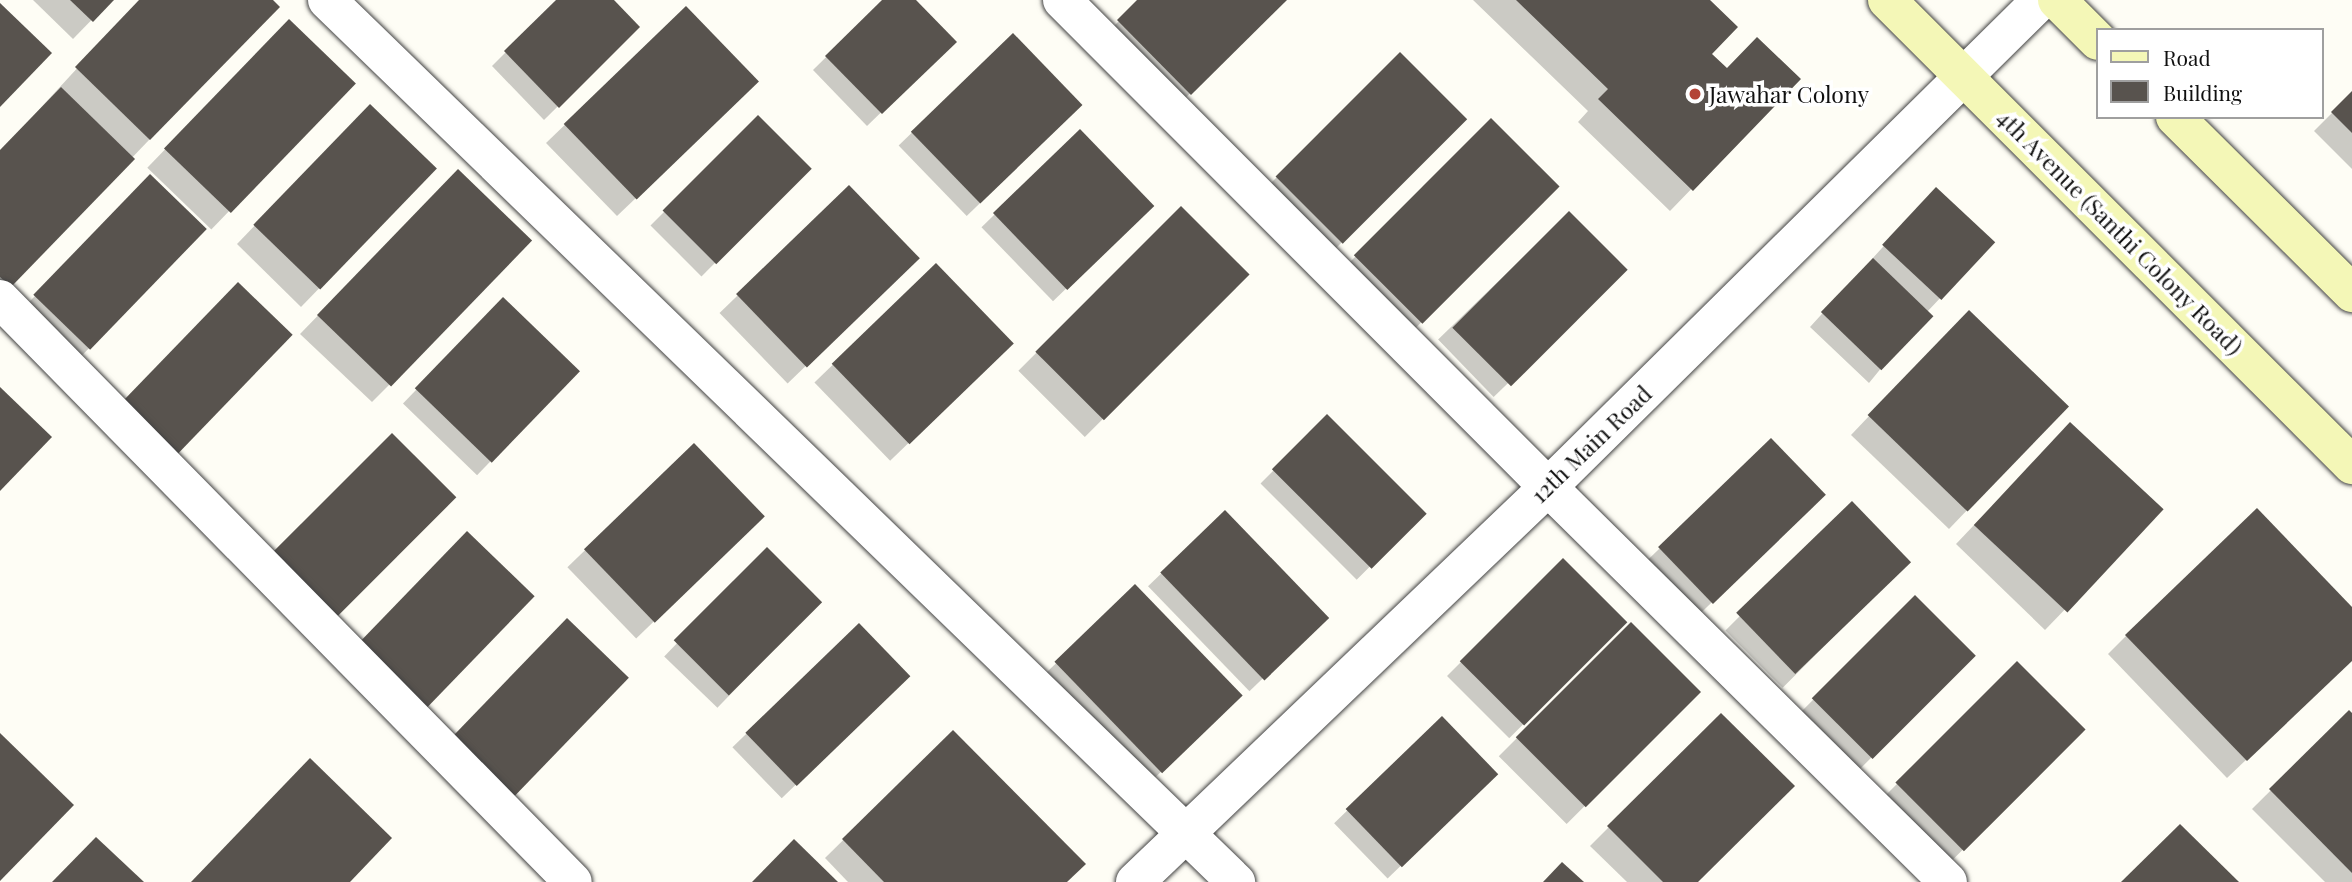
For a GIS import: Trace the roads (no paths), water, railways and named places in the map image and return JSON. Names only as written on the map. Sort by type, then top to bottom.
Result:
[{"type":"street","points":[[327,0],[1236,882]]},
{"type":"street","points":[[1062,0],[1548,487],[1948,882]]},
{"type":"street","name":"4th Avenue (Santhi Colony Road)","points":[[1887,0],[2352,465]]},
{"type":"street","name":"12th Main Road","points":[[1135,882],[1548,487],[2041,0]]},
{"type":"street","points":[[2057,0],[2096,39]]},
{"type":"street","points":[[2177,119],[2352,293]]},
{"type":"street","points":[[4,310],[573,882]]},
{"type":"place","name":"Jawahar Colony","points":[[1695,94]]}]
